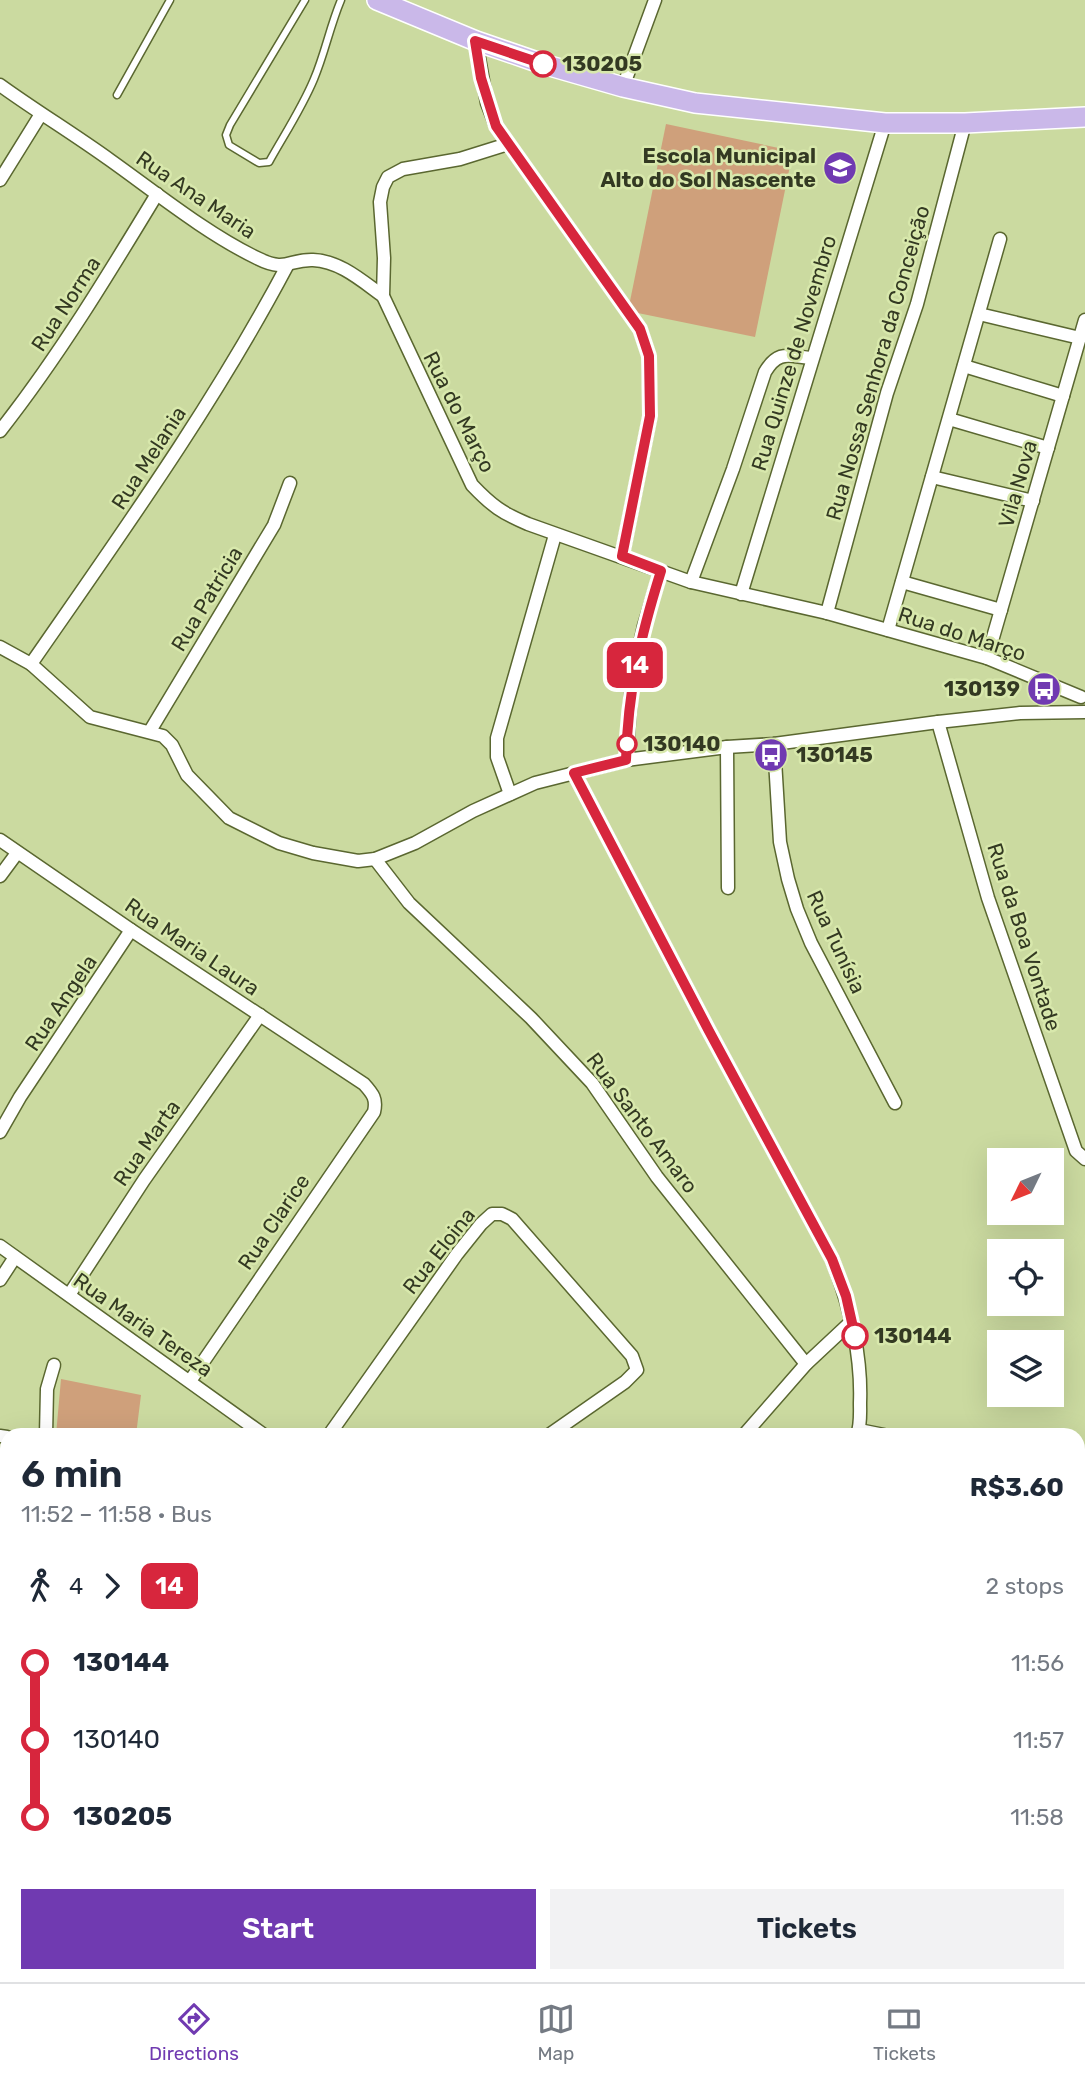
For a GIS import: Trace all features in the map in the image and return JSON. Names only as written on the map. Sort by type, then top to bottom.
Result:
[{"type":"main road","points":[[377,0],[475,41],[543,64],[623,87],[695,103],[885,123],[965,123],[1085,117]]},
{"type":"street","points":[[623,87],[655,0]]},
{"type":"street","points":[[475,41],[487,103],[496,126],[640,329],[649,356],[650,416],[622,556]]},
{"type":"street","name":"Rua Ana Maria","points":[[0,85],[157,194],[256,258],[287,266],[312,260],[331,263],[345,269],[383,296]]},
{"type":"street","points":[[0,180],[41,114]]},
{"type":"street","name":"Rua Quinze de Novembro","points":[[741,594],[885,123]]},
{"type":"street","name":"Rua Nossa Senhora da Conceição","points":[[827,613],[887,393],[917,304],[965,123]]},
{"type":"street","name":"Rua do Março","points":[[508,144],[460,159],[403,169],[388,177],[380,202],[384,258],[383,296],[472,485],[502,513],[555,535],[691,582],[827,613],[987,658],[1081,697]]},
{"type":"street","name":"Rua Norma","points":[[0,431],[82,319],[157,194]]},
{"type":"street","points":[[888,630],[1000,239]]},
{"type":"street","name":"Rua Melania","points":[[31,664],[145,500],[212,397],[250,335],[287,266]]},
{"type":"street","points":[[979,314],[1080,338]]},
{"type":"street","name":"Vila Nova","points":[[987,658],[1085,320]]},
{"type":"street","points":[[691,582],[765,372],[774,359],[781,356],[811,358]]},
{"type":"street","points":[[964,366],[1063,396]]},
{"type":"street","points":[[948,419],[1048,448]]},
{"type":"street","points":[[932,477],[1033,501]]},
{"type":"street","name":"Rua Patricia","points":[[150,731],[274,526],[290,482]]},
{"type":"street","points":[[510,794],[497,757],[497,738],[555,535]]},
{"type":"street","points":[[626,760],[632,681],[644,626],[661,571]]},
{"type":"street","points":[[902,582],[1001,610]]},
{"type":"street","points":[[0,647],[31,664],[90,717],[163,736],[172,745],[187,775],[229,818],[262,836],[302,850],[358,862],[374,859],[415,843],[536,783],[626,760],[1020,713],[1080,712],[1085,683]]},
{"type":"street","name":"Rua da Boa Vontade","points":[[937,722],[988,898],[1076,1151],[1085,1159]]},
{"type":"street","name":"Rua Tunísia","points":[[774,744],[780,842],[797,909],[811,943],[895,1103]]},
{"type":"street","points":[[727,747],[728,888]]},
{"type":"street","points":[[574,773],[832,1259],[846,1296],[860,1371],[858,1428]]},
{"type":"street","name":"Rua Maria Laura","points":[[0,840],[365,1084]]},
{"type":"street","points":[[0,876],[17,853]]},
{"type":"street","name":"Rua Santo Amaro","points":[[374,859],[409,903],[531,1018],[592,1083],[657,1177],[806,1364]]},
{"type":"street","name":"Rua Angela","points":[[0,1132],[20,1097],[131,930]]},
{"type":"street","name":"Rua Marta","points":[[69,1295],[144,1180],[260,1015]]},
{"type":"street","name":"Rua Clarice","points":[[190,1381],[374,1112],[374,1095],[365,1084]]},
{"type":"street","name":"Rua Eloina","points":[[334,1428],[457,1254],[492,1214],[502,1214],[512,1219],[632,1356],[637,1370],[625,1382],[559,1428]]},
{"type":"street","name":"Rua Maria Tereza","points":[[0,1246],[254,1428]]},
{"type":"street","points":[[0,1280],[15,1256]]},
{"type":"street","points":[[750,1428],[806,1364],[852,1321]]},
{"type":"street","points":[[46,1428],[47,1390],[54,1366]]},
{"type":"lane","points":[[117,95],[170,0]]},
{"type":"lane","points":[[305,0],[226,135],[229,145],[259,163],[269,162],[307,95],[321,63],[341,0]]},
{"type":"shaded area","points":[[666,124],[793,151],[755,337],[628,311]]},
{"type":"shaded area","points":[[61,1379],[141,1395],[137,1428],[57,1428]]},
{"type":"bus line","name":"14","points":[[543,64],[475,41],[487,103],[496,126],[640,329],[649,356],[650,416],[622,556],[661,571],[644,626],[632,681],[626,760],[574,773],[832,1259],[846,1296],[855,1336]]},
{"type":"place","name":"130205","points":[[543,64]]},
{"type":"place","name":"Escola Municipal Alto do Sol Nascente","points":[[840,168]]},
{"type":"place","name":"130139","points":[[1044,689]]},
{"type":"place","name":"130140","points":[[627,744]]},
{"type":"place","name":"130145","points":[[771,755]]},
{"type":"place","name":"130144","points":[[855,1336]]}]
